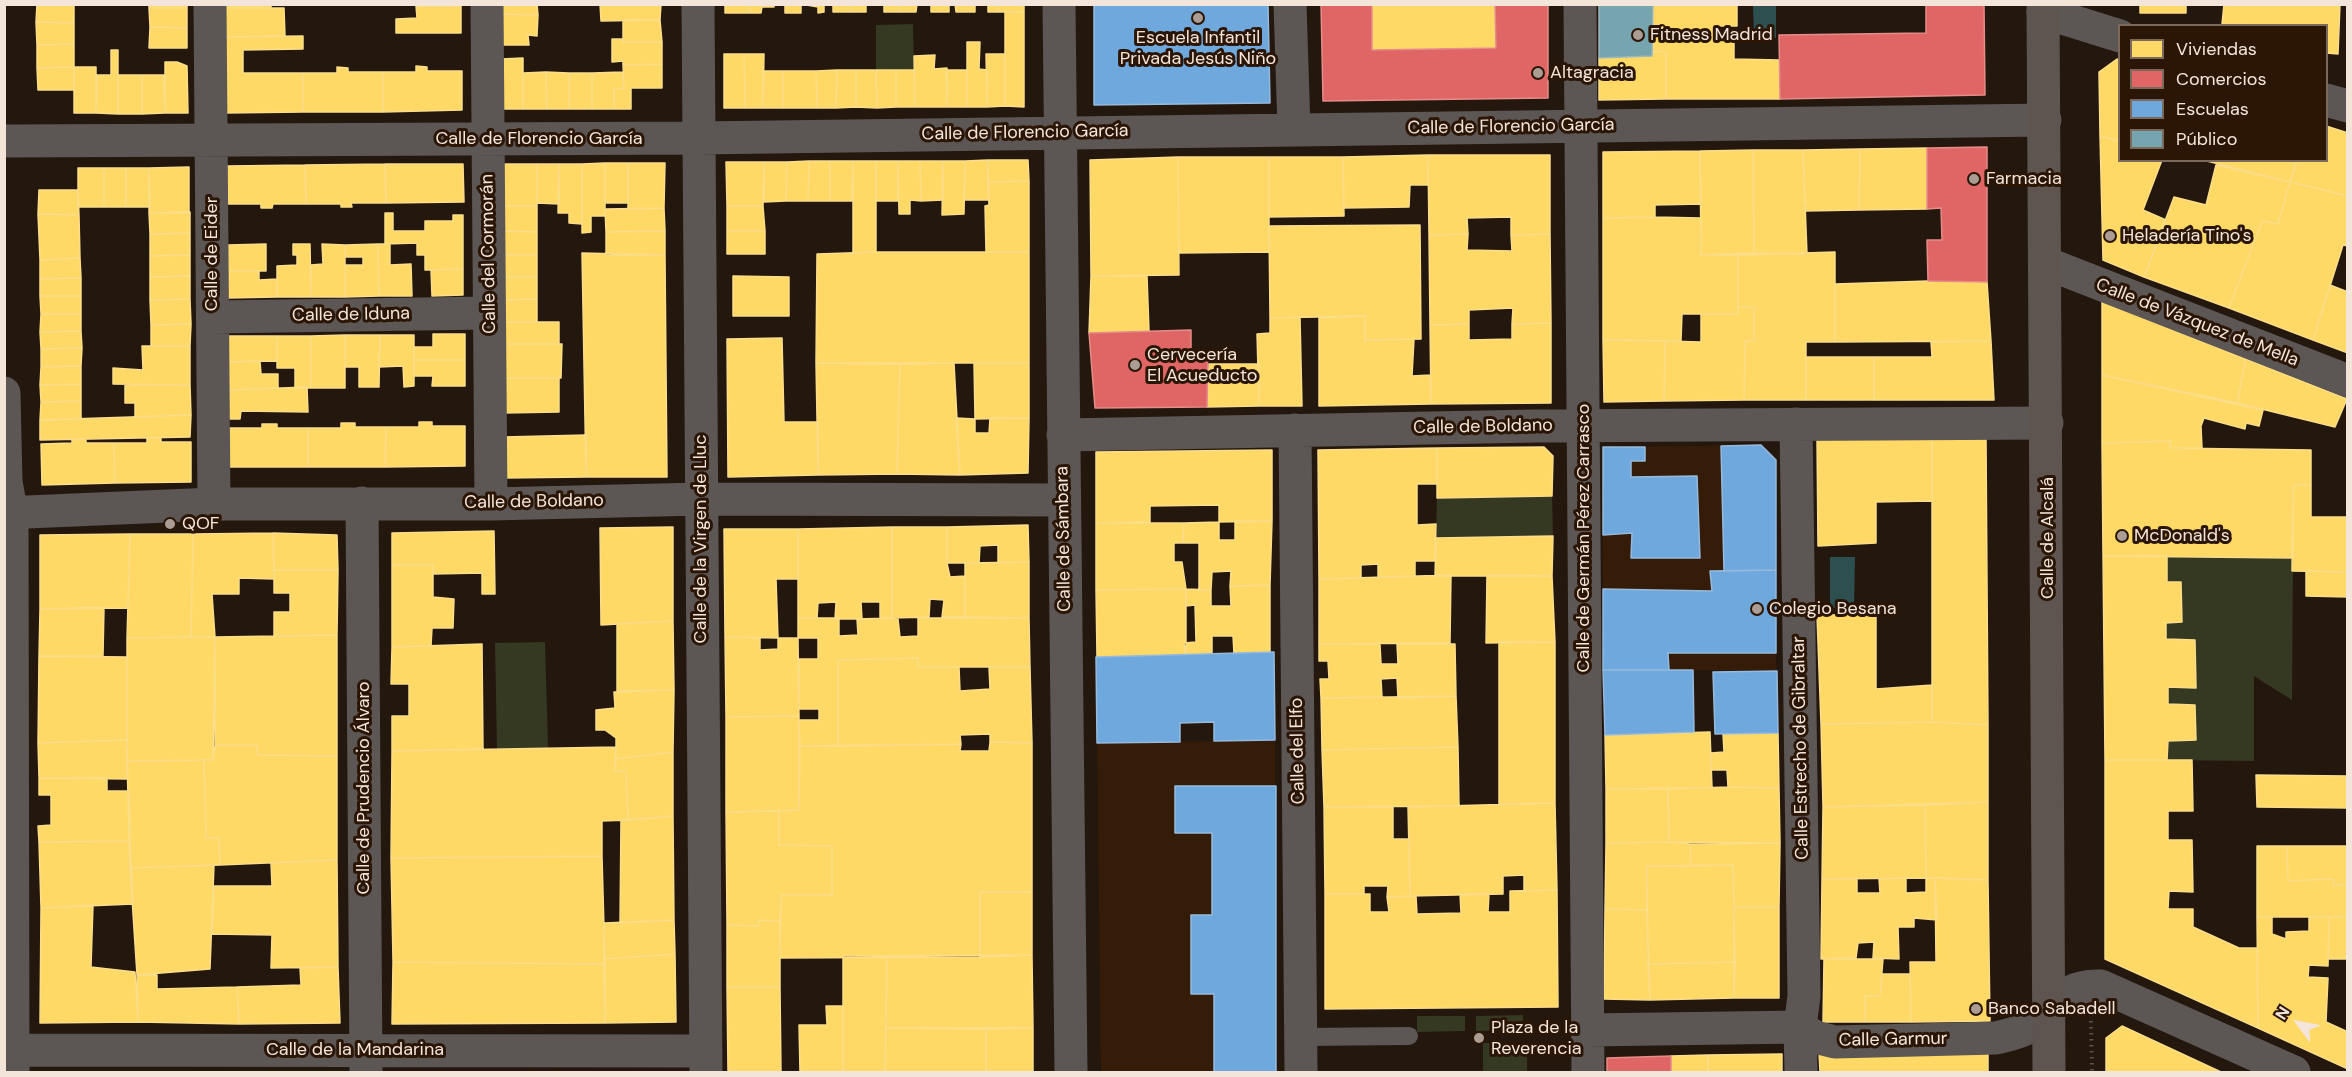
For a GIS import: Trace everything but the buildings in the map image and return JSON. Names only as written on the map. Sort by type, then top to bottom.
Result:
[{"type":"main road","name":"Calle de Alcalá","points":[[2043,8],[2049,1072]]},
{"type":"street","name":"Calle de Eider","points":[[210,4],[214,504]]},
{"type":"street","name":"Calle del Cormorán","points":[[487,4],[491,504]]},
{"type":"street","name":"Calle de la Virgen de Lluc","points":[[698,4],[706,1062]]},
{"type":"street","name":"Calle de Sámbara","points":[[1059,4],[1071,1072]]},
{"type":"street","points":[[1290,4],[1294,129]]},
{"type":"street","name":"Calle de Germán Pérez Carrasco","points":[[1580,4],[1588,1072]]},
{"type":"street","points":[[2043,8],[2118,35]]},
{"type":"street","points":[[2328,101],[2348,106]]},
{"type":"street","name":"Calle de Florencio García","points":[[4,140],[698,138],[2045,120]]},
{"type":"street","points":[[4,140],[4,148]]},
{"type":"street","name":"Calle de Vázquez de Mella","points":[[2046,263],[2348,381]]},
{"type":"street","name":"Calle de Iduna","points":[[213,317],[489,313]]},
{"type":"street","points":[[4,393],[8,514],[10,1057]]},
{"type":"street","name":"Calle de Boldano","points":[[1063,435],[1796,423],[2047,423]]},
{"type":"street","name":"Calle Estrecho de Gibraltar","points":[[1796,423],[1804,996],[1800,1027],[1801,1072]]},
{"type":"street","name":"Calle del Elfo","points":[[1295,430],[1301,1072]]},
{"type":"street","name":"Calle de Boldano","points":[[8,514],[214,504],[491,504],[701,499],[1064,500]]},
{"type":"street","name":"Calle de Prudencio Álvaro","points":[[362,503],[366,1061]]},
{"type":"street","name":"Calle Garmur","points":[[1587,1030],[1800,1027],[1815,1037],[1835,1042],[1996,1038],[2018,1033],[2032,1025],[2067,993],[2083,985],[2101,986],[2294,1072]]},
{"type":"street","name":"Calle de la Mandarina","points":[[10,1057],[706,1062]]},
{"type":"lane","points":[[1301,1037],[1408,1036]]},
{"type":"path","points":[[2091,1021],[2092,1072]]},
{"type":"shaded area","points":[[1761,445],[1776,460],[1776,670],[1603,670],[1603,447]]},
{"type":"shaded area","points":[[1275,740],[1276,1072],[1101,1072],[1097,743]]},
{"type":"green space","points":[[913,24],[914,70],[876,70],[876,25]]},
{"type":"green space","points":[[1552,496],[1553,536],[1436,538],[1437,498]]},
{"type":"green space","points":[[2167,556],[2293,558],[2292,700],[2254,676],[2254,761],[2167,760],[2168,741],[2196,740],[2195,705],[2168,704],[2168,687],[2195,688],[2166,639],[2166,623],[2182,621],[2181,582],[2167,582]]},
{"type":"green space","points":[[545,642],[548,748],[497,749],[495,643]]},
{"type":"green space","points":[[1523,1015],[1523,1030],[1476,1031],[1476,1016]]},
{"type":"green space","points":[[1417,1016],[1465,1016],[1465,1031],[1417,1032]]},
{"type":"green space","points":[[1483,1043],[1527,1044],[1527,1072],[1483,1072]]},
{"type":"water","points":[[1753,5],[1776,5],[1776,38],[1754,38]]},
{"type":"water","points":[[1830,557],[1855,557],[1854,608],[1830,608]]},
{"type":"place","name":"Escuela Infantil Privada Jesús Niño","points":[[1198,18]]},
{"type":"place","name":"Fitness Madrid","points":[[1638,35]]},
{"type":"place","name":"Altagracia","points":[[1538,73]]},
{"type":"place","name":"Farmacia","points":[[1974,179]]},
{"type":"place","name":"Heladería Tino's","points":[[2110,236]]},
{"type":"place","name":"Cervecería El Acueducto","points":[[1135,365]]},
{"type":"place","name":"QOF","points":[[170,524]]},
{"type":"place","name":"McDonald's","points":[[2122,536]]},
{"type":"place","name":"Colegio Besana","points":[[1757,609]]},
{"type":"place","name":"Banco Sabadell","points":[[1976,1009]]},
{"type":"place","name":"Plaza de la Reverencia","points":[[1479,1038]]}]
